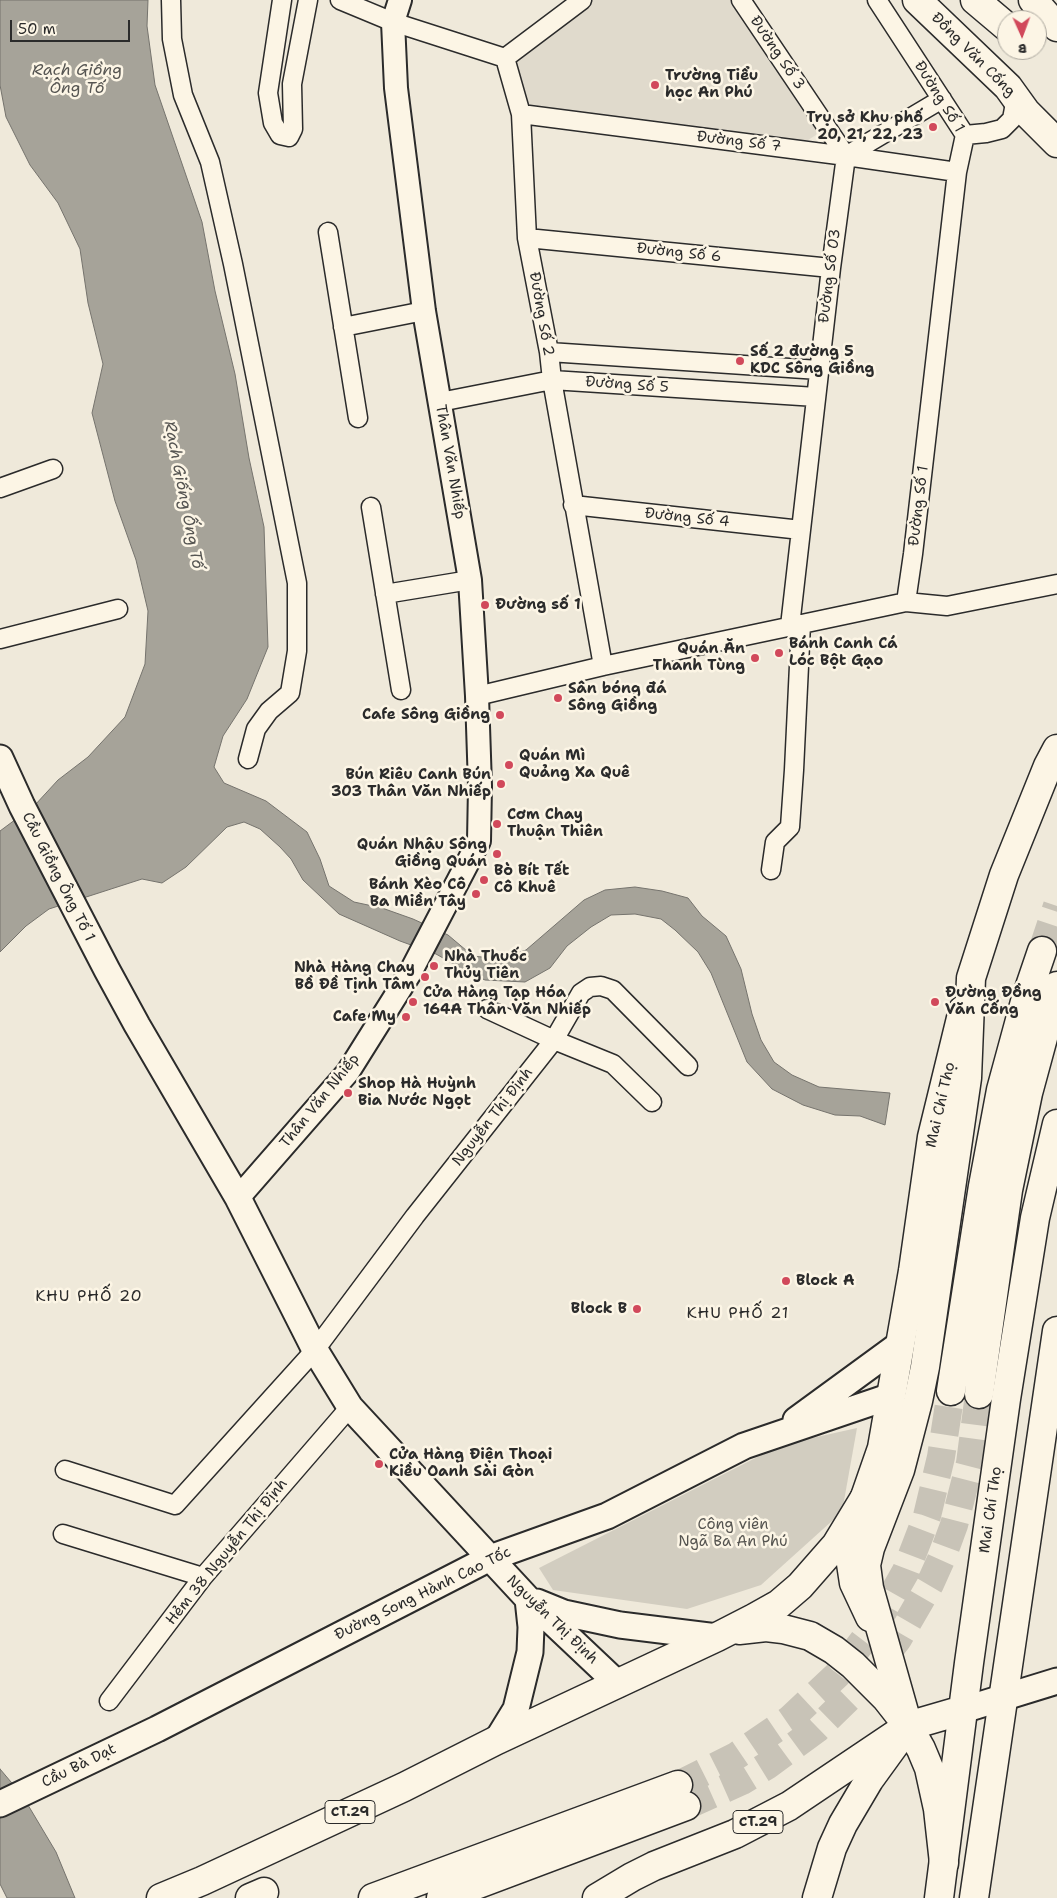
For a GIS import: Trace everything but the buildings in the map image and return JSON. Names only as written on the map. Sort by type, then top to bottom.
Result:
[{"type":"main road","name":"Đồng Văn Cống","points":[[917,0],[1008,86],[1021,105],[1057,143]]},
{"type":"main road","name":"Đồng Văn Cống","points":[[933,0],[1057,120]]},
{"type":"main road","points":[[975,0],[997,19]]},
{"type":"main road","points":[[1033,0],[1057,27]]},
{"type":"main road","name":"Mai Chí Thọ","points":[[883,1638],[858,1594],[850,1557],[853,1533],[882,1448],[932,1138],[971,978],[1004,875],[1048,766],[1057,749]]},
{"type":"main road","name":"Cầu Giồng Ông Tố 1","points":[[0,758],[22,806],[95,947]]},
{"type":"main road","name":"Nguyễn Thị Định","points":[[95,947],[137,1025],[238,1198],[315,1350],[350,1407],[528,1599],[618,1684]]},
{"type":"main road","points":[[951,1391],[983,1186],[1001,1090],[1026,998],[1042,951]]},
{"type":"main road","name":"Mai Chí Thọ","points":[[908,1726],[869,1588],[866,1565],[870,1548],[900,1470],[925,1367],[967,1078],[971,978]]},
{"type":"main road","points":[[979,1394],[1008,1190],[1028,1093],[1057,986]]},
{"type":"main road","name":"Mai Chí Thọ","points":[[939,1898],[1006,1399],[1035,1218],[1057,1124]]},
{"type":"main road","points":[[974,1898],[1057,1331]]},
{"type":"main road","name":"Đường Song Hành Cao Tốc","points":[[776,1435],[900,1344]]},
{"type":"main road","name":"Đường Song Hành Cao Tốc","points":[[157,1729],[490,1558],[607,1516],[744,1446],[891,1396]]},
{"type":"main road","points":[[497,1740],[516,1709],[530,1652],[531,1627],[528,1599],[564,1613],[620,1625],[717,1637],[779,1604],[800,1586],[836,1545],[867,1494]]},
{"type":"main road","name":"CT.29","points":[[162,1898],[404,1787],[497,1740],[717,1637],[733,1632],[766,1627],[782,1628],[810,1636],[853,1664],[886,1698],[908,1726],[789,1806],[735,1834],[640,1873],[597,1898]]},
{"type":"main road","points":[[817,1898],[832,1848],[843,1824],[869,1780],[908,1726],[1057,1681]]},
{"type":"main road","points":[[908,1726],[921,1749],[935,1788],[944,1863]]},
{"type":"main road","name":"Cầu Bà Dạt","points":[[0,1804],[157,1729]]},
{"type":"main road","points":[[373,1898],[682,1796],[442,1898]]},
{"type":"street","points":[[171,0],[172,39],[183,95],[210,162],[235,273],[297,583],[297,651],[290,693],[269,711],[256,729],[248,759]]},
{"type":"street","points":[[282,0],[268,93],[273,123],[280,136],[289,137],[293,129],[292,84],[308,0]]},
{"type":"street","points":[[340,0],[393,22],[505,58],[582,0]]},
{"type":"street","name":"Thân Văn Nhiếp","points":[[238,1198],[348,1072],[410,973],[479,841],[480,786],[477,696],[470,580],[424,311],[396,88],[393,22],[400,0]]},
{"type":"street","name":"Đường Số 3","points":[[741,0],[846,156]]},
{"type":"street","name":"Đường Số 1","points":[[877,0],[965,135],[957,172],[906,602]]},
{"type":"street","name":"Đường Số 2","points":[[505,58],[521,114],[527,238],[549,352],[573,505],[603,666]]},
{"type":"street","points":[[846,156],[942,99]]},
{"type":"street","points":[[965,135],[1002,129],[1012,119],[1021,105]]},
{"type":"street","name":"Đường Số 7","points":[[521,114],[957,172]]},
{"type":"street","name":"Đường Số 03","points":[[771,870],[775,842],[790,827],[794,770],[795,625],[801,530],[831,268],[846,156]]},
{"type":"street","points":[[328,232],[358,418]]},
{"type":"street","name":"Đường Số 6","points":[[527,238],[831,268]]},
{"type":"street","points":[[343,327],[424,311]]},
{"type":"street","points":[[549,352],[819,370]]},
{"type":"street","name":"Đường Số 5","points":[[440,402],[552,380],[816,397]]},
{"type":"street","points":[[0,488],[54,469]]},
{"type":"street","name":"Đường Số 4","points":[[573,505],[801,530]]},
{"type":"street","points":[[371,507],[401,690]]},
{"type":"street","points":[[385,594],[470,580]]},
{"type":"street","points":[[477,696],[603,666],[906,602],[947,606],[1057,584]]},
{"type":"street","points":[[0,639],[118,609]]},
{"type":"street","name":"Nguyễn Thị Định","points":[[315,1350],[415,1216],[554,1040],[581,993],[590,987],[601,986],[613,990],[688,1066]]},
{"type":"street","points":[[487,1009],[554,1040],[614,1064],[652,1102]]},
{"type":"street","points":[[65,1470],[175,1505],[315,1350]]},
{"type":"street","name":"Hẻm 38 Nguyễn Thị Định","points":[[109,1701],[203,1577],[350,1407]]},
{"type":"street","points":[[63,1534],[203,1577]]},
{"type":"shaded area","name":"Trường Tiểu học An Phú","points":[[592,0],[731,0],[818,127],[816,135],[808,140],[798,142],[534,108],[526,104],[514,65],[519,55]]},
{"type":"green space","name":"Công viên Ngã Ba An Phú","points":[[857,1428],[842,1512],[761,1585],[687,1609],[553,1590],[539,1568],[781,1445]]},
{"type":"water","name":"Rạch Giồng Ông Tố","points":[[0,0],[148,0],[147,26],[155,85],[202,222],[215,291],[235,374],[249,458],[264,527],[268,647],[247,699],[223,736],[214,767],[224,783],[266,801],[307,832],[320,859],[329,886],[354,902],[382,908],[413,919],[448,935],[473,956],[499,959],[526,950],[584,900],[605,890],[635,887],[662,891],[688,898],[702,916],[726,936],[741,969],[752,1014],[761,1040],[774,1062],[792,1075],[819,1087],[890,1093],[885,1125],[860,1116],[835,1115],[803,1105],[772,1089],[747,1062],[711,973],[698,952],[661,919],[635,914],[611,915],[591,927],[567,946],[550,968],[525,982],[485,980],[436,954],[400,941],[339,914],[303,880],[291,859],[280,847],[260,829],[244,822],[227,827],[186,867],[162,883],[142,879],[49,909],[26,926],[0,952],[0,831],[35,805],[58,780],[88,757],[125,717],[145,664],[148,611],[136,560],[115,501],[92,413],[103,364],[88,303],[80,249],[58,203],[30,165],[6,117],[0,85]]},
{"type":"water","points":[[0,1769],[22,1795],[56,1852],[75,1898],[7,1898],[0,1884]]},
{"type":"tunnel","points":[[1042,951],[1057,906]]},
{"type":"tunnel","points":[[678,1785],[736,1756],[790,1719],[837,1675],[876,1624],[906,1571],[927,1516],[941,1457],[951,1391]]},
{"type":"tunnel","points":[[686,1806],[742,1781],[768,1765],[817,1729],[860,1687],[898,1639],[930,1584],[954,1525],[970,1463],[979,1394]]},
{"type":"place","name":"Trường Tiểu học An Phú","points":[[655,85]]},
{"type":"place","name":"Trụ sở Khu phố 20, 21, 22, 23","points":[[933,127]]},
{"type":"place","name":"Số 2 đường 5 KDC Sông Giồng","points":[[740,361]]},
{"type":"place","name":"Đường số 1","points":[[485,605]]},
{"type":"place","name":"Bánh Canh Cá Lóc Bột Gạo","points":[[779,653]]},
{"type":"place","name":"Quán Ăn Thanh Tùng","points":[[755,658]]},
{"type":"place","name":"Sân bóng đá Sông Giồng","points":[[558,698]]},
{"type":"place","name":"Cafe Sông Giồng","points":[[500,715]]},
{"type":"place","name":"Quán Mì Quảng Xa Quê","points":[[509,765]]},
{"type":"place","name":"Bún Riêu Canh Bún 303 Thân Văn Nhiếp","points":[[501,784]]},
{"type":"place","name":"Cơm Chay Thuận Thiên","points":[[497,824]]},
{"type":"place","name":"Quán Nhậu Sông Giồng Quán","points":[[497,854]]},
{"type":"place","name":"Bò Bít Tết Cô Khuê","points":[[484,880]]},
{"type":"place","name":"Bánh Xèo Cô Ba Miền Tây","points":[[476,894]]},
{"type":"place","name":"Nhà Thuốc Thủy Tiên","points":[[434,966]]},
{"type":"place","name":"Nhà Hàng Chay Bồ Đề Tịnh Tâm","points":[[425,977]]},
{"type":"place","name":"Cửa Hàng Tạp Hóa 164A Thân Văn Nhiếp","points":[[413,1002]]},
{"type":"place","name":"Đường Đồng Văn Cống","points":[[935,1002]]},
{"type":"place","name":"Cafe My","points":[[406,1017]]},
{"type":"place","name":"Shop Hà Huỳnh Bia Nước Ngọt","points":[[348,1093]]},
{"type":"place","name":"Block A","points":[[786,1281]]},
{"type":"place","name":"Block B","points":[[637,1309]]},
{"type":"place","name":"Cửa Hàng Điện Thoại Kiều Oanh Sài Gòn","points":[[379,1464]]},
{"type":"district","name":"KHU PHỐ 20","points":[[89,1297]]},
{"type":"district","name":"KHU PHỐ 21","points":[[738,1314]]},
{"type":"water label","name":"Rạch Giống Ống Tố","points":[[183,495]]}]
